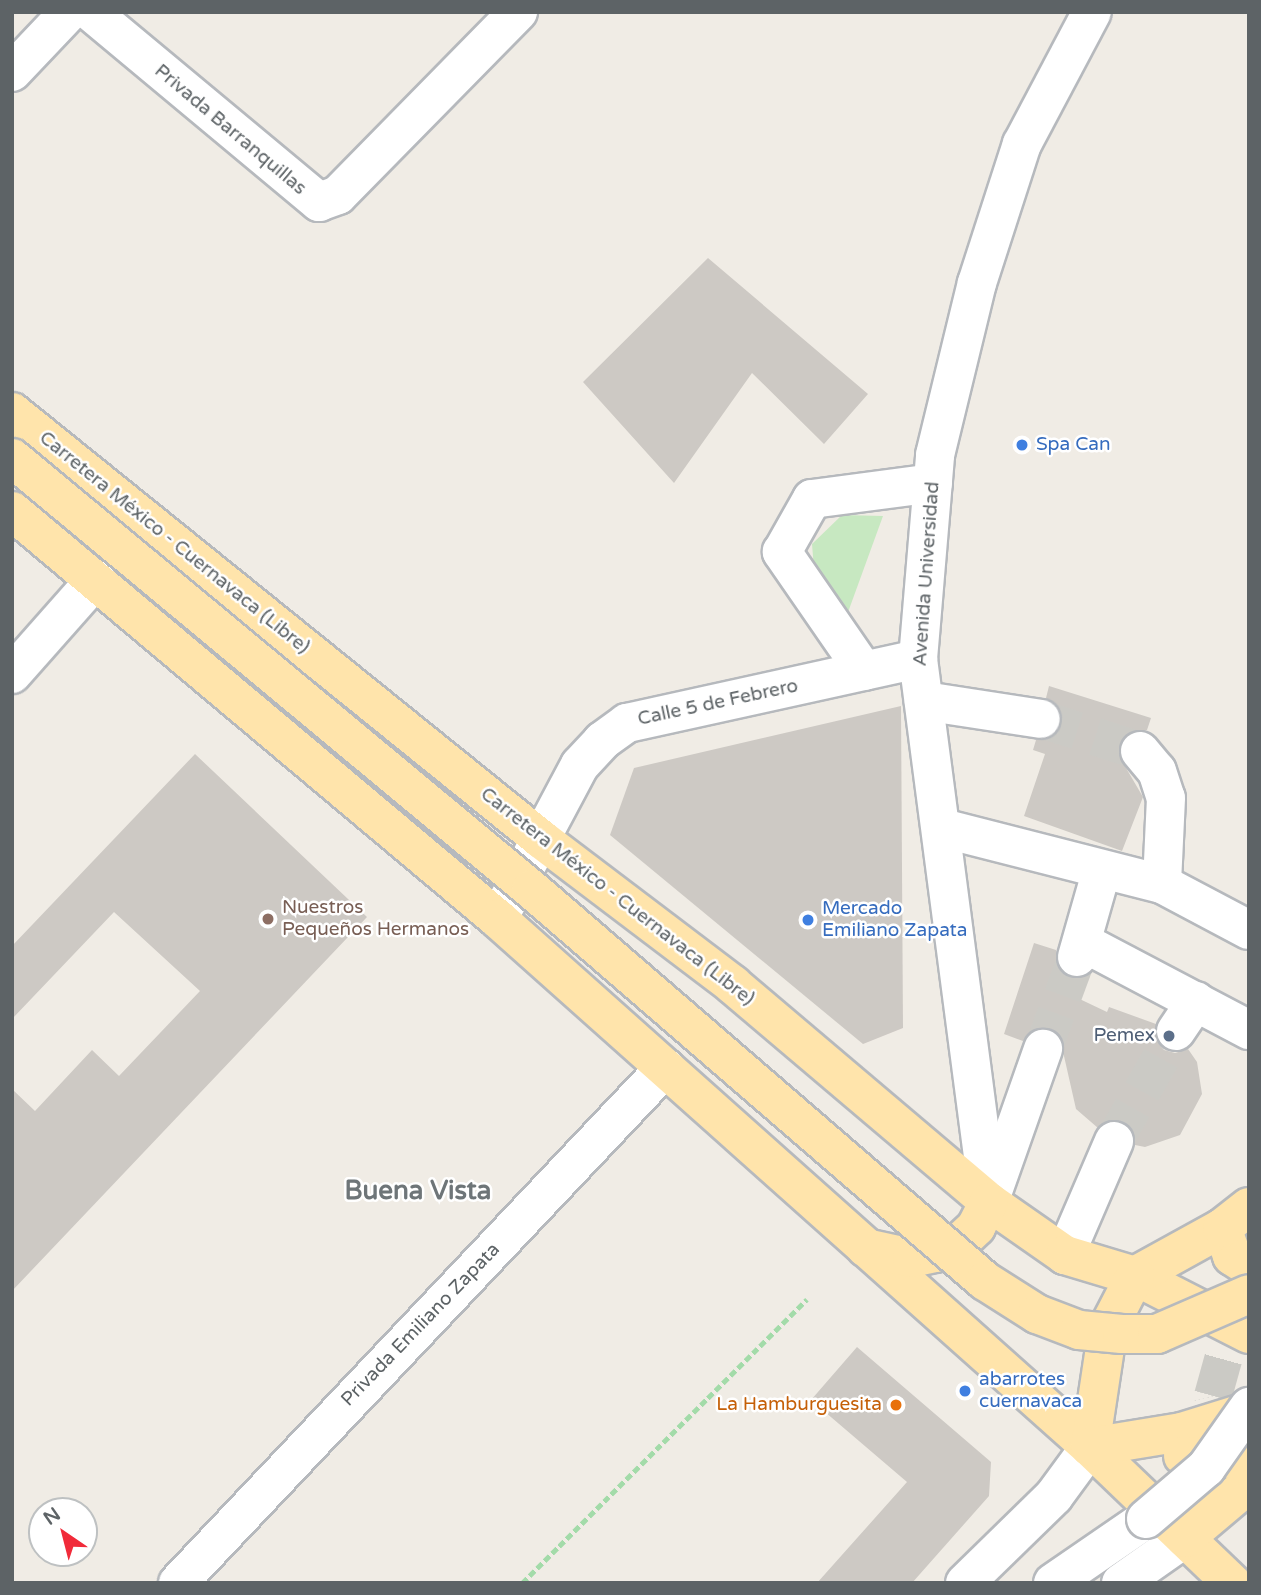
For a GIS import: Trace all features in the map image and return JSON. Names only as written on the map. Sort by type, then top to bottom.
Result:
[{"type":"main road","name":"Carretera México - Cuernavaca (Libre)","points":[[12,412],[541,839],[733,985],[989,1202],[1065,1255],[1135,1276],[1249,1335]]},
{"type":"main road","points":[[12,458],[531,889],[985,1280],[1037,1314],[1079,1330],[1122,1334],[1157,1334],[1249,1294]]},
{"type":"main road","points":[[12,511],[498,919],[1090,1447],[1232,1583]]},
{"type":"main road","points":[[865,1248],[912,1258],[935,1253],[958,1244],[976,1227],[989,1202]]},
{"type":"main road","points":[[1090,1447],[1108,1328],[1135,1276],[1235,1217]]},
{"type":"main road","points":[[1235,1217],[1232,1256],[1249,1267]]},
{"type":"main road","points":[[1090,1447],[1182,1432],[1249,1409]]},
{"type":"main road","points":[[1090,1447],[1249,1460]]},
{"type":"main road","points":[[1185,1538],[1249,1484]]},
{"type":"street","points":[[12,72],[69,12]]},
{"type":"street","name":"Privada Barranquillas","points":[[91,12],[319,202],[338,195],[518,12]]},
{"type":"street","name":"Avenida Universidad","points":[[989,1202],[918,659],[935,455],[977,283],[1023,144],[1091,12]]},
{"type":"street","points":[[864,671],[782,552],[812,499],[933,483]]},
{"type":"street","points":[[12,674],[96,579]]},
{"type":"street","name":"Calle 5 de Febrero","points":[[498,919],[580,765],[602,741],[627,723],[918,659]]},
{"type":"street","points":[[924,701],[1041,719]]},
{"type":"street","points":[[1140,751],[1157,771],[1166,798],[1162,884]]},
{"type":"street","points":[[942,828],[1162,884],[1249,930]]},
{"type":"street","points":[[1102,869],[1080,950],[1186,1016],[1249,1030]]},
{"type":"street","points":[[989,1202],[1043,1049]]},
{"type":"street","name":"Privada Emiliano Zapata","points":[[178,1583],[665,1068]]},
{"type":"street","points":[[1065,1255],[1114,1141]]},
{"type":"street","points":[[1053,1583],[1181,1492],[1226,1444],[1249,1409]]},
{"type":"street","points":[[965,1583],[1054,1496],[1090,1447]]},
{"type":"street","points":[[1121,1583],[1185,1538]]},
{"type":"path","points":[[522,1583],[807,1299]]},
{"type":"green space","points":[[842,515],[883,516],[847,615],[815,581],[812,544]]},
{"type":"building","points":[[708,258],[868,394],[824,444],[752,373],[674,483],[583,382]]},
{"type":"building","points":[[1049,686],[1151,718],[1147,730],[1126,734],[1119,744],[1119,756],[1143,797],[1122,851],[1024,816],[1045,754],[1033,750],[1036,740],[1050,739],[1062,723],[1061,710],[1046,698]]},
{"type":"building","name":"Mercado Emiliano Zapata","points":[[901,706],[903,1028],[863,1044],[610,835],[634,768]]},
{"type":"building","points":[[195,754],[367,917],[12,1291],[12,1089],[35,1111],[92,1050],[119,1076],[200,991],[114,912],[12,1019],[12,946]]},
{"type":"building","points":[[1034,943],[1056,950],[1061,972],[1073,978],[1067,993],[1107,1012],[1109,1007],[1156,1024],[1156,1040],[1164,1050],[1175,1053],[1188,1049],[1197,1062],[1202,1094],[1180,1135],[1145,1147],[1135,1145],[1132,1129],[1122,1121],[1111,1119],[1098,1128],[1076,1109],[1059,1034],[1038,1028],[1023,1041],[1004,1034]]},
{"type":"building","points":[[857,1347],[991,1462],[989,1496],[912,1583],[817,1583],[907,1482],[811,1400]]},
{"type":"tunnel","points":[[1041,719],[1140,751]]},
{"type":"tunnel","points":[[1043,1049],[1077,957]]},
{"type":"tunnel","points":[[1114,1141],[1176,1031]]},
{"type":"tunnel","points":[[1226,1452],[1213,1396],[1228,1342],[1248,1296]]},
{"type":"place","name":"Spa Can","points":[[1022,445]]},
{"type":"place","name":"Nuestros Pequeños Hermanos","points":[[268,919]]},
{"type":"place","name":"Mercado Emiliano Zapata","points":[[808,920]]},
{"type":"place","name":"Pemex","points":[[1169,1036]]},
{"type":"place","name":"abarrotes cuernavaca","points":[[965,1391]]},
{"type":"place","name":"La Hamburguesita","points":[[896,1405]]},
{"type":"district","name":"Buena Vista","points":[[418,1191]]}]
